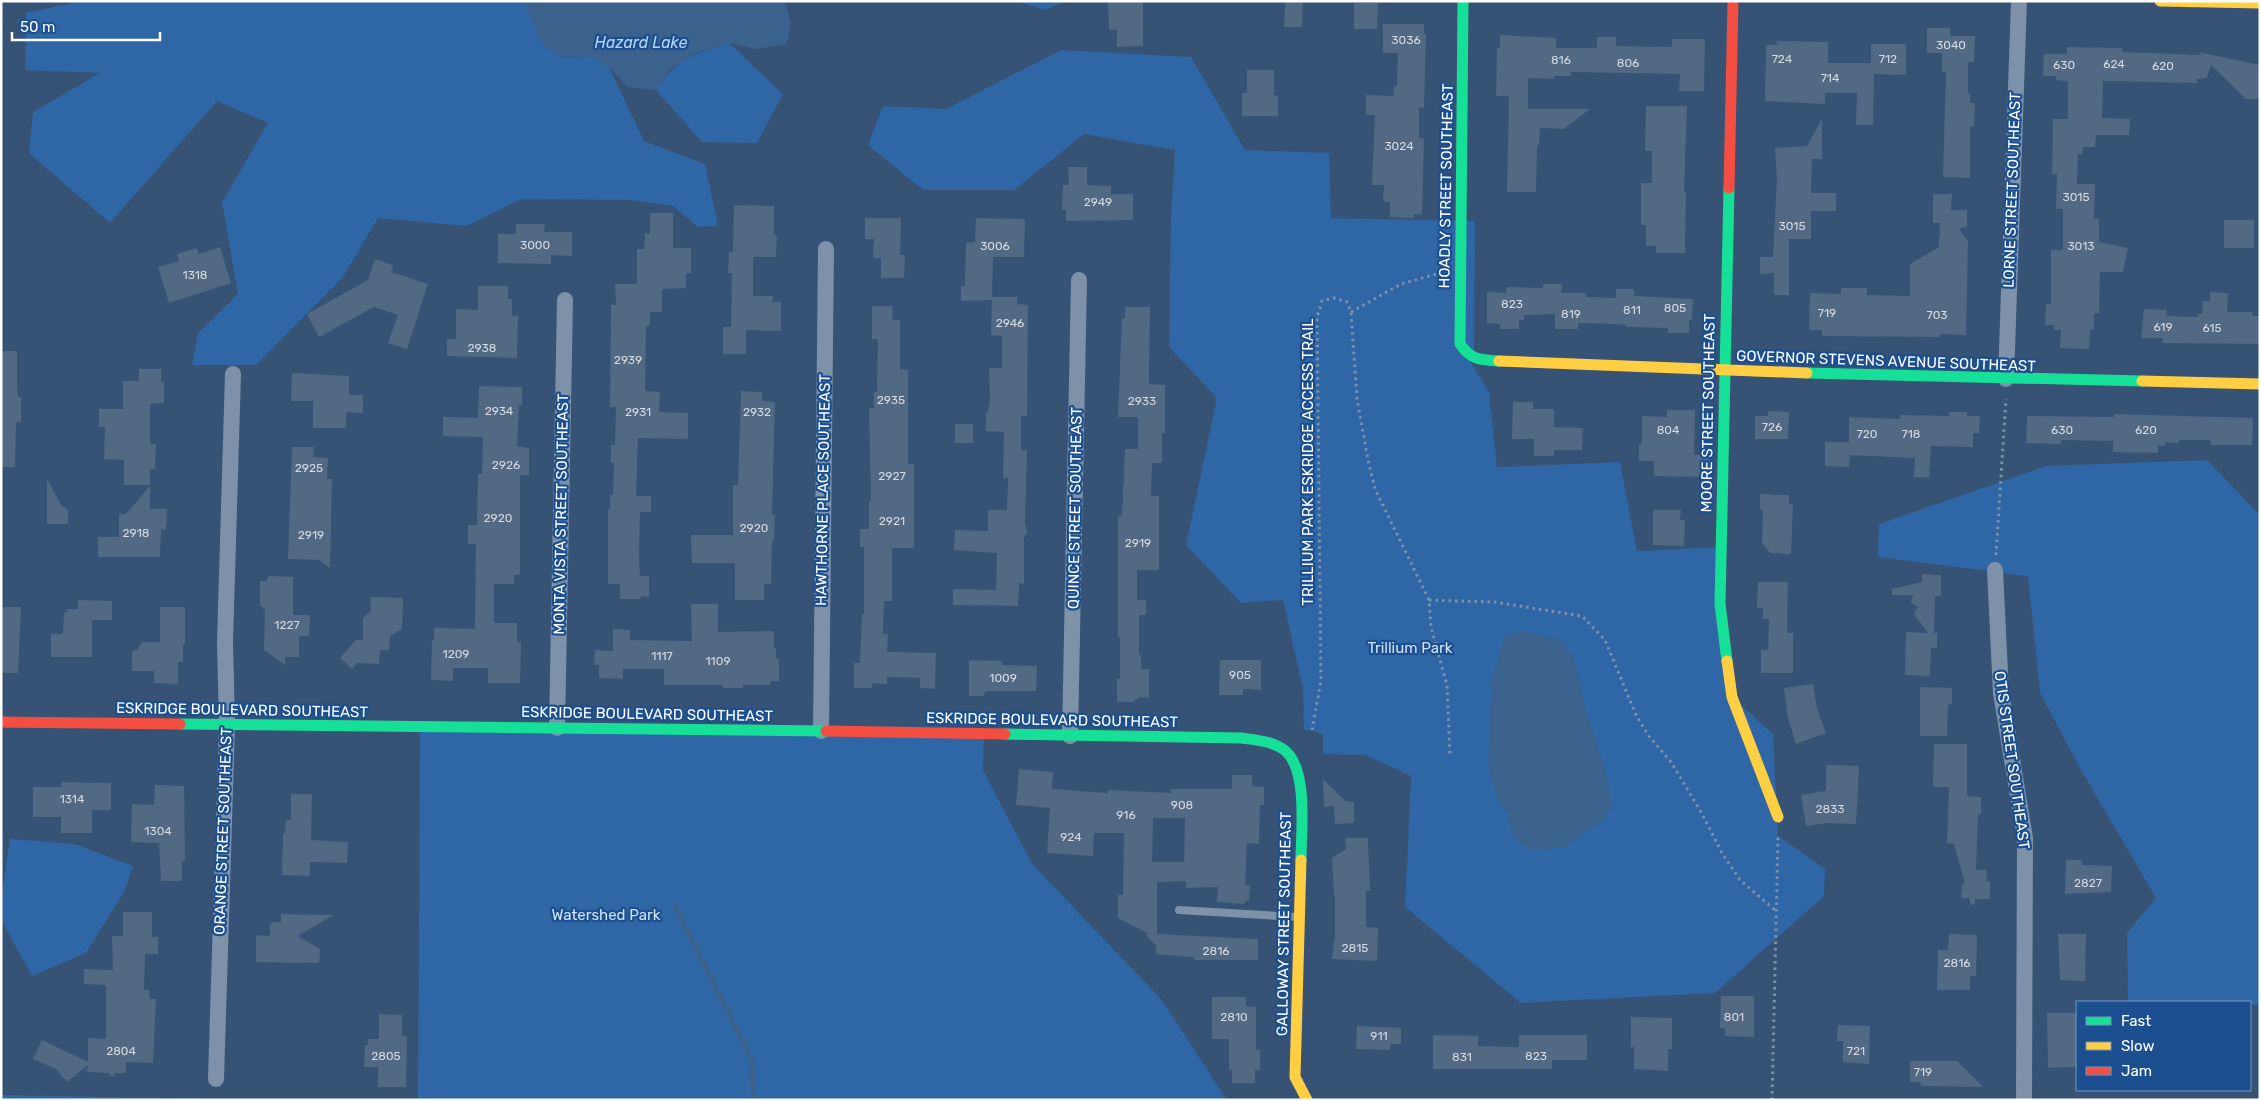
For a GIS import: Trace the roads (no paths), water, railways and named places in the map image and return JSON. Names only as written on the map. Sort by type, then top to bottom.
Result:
[{"type":"street","name":"HOADLY STREET SOUTHEAST","points":[[1463,1],[1460,344],[1467,354],[1481,360]]},
{"type":"street","name":"MOORE STREET SOUTHEAST","points":[[1733,1],[1720,604],[1732,697],[1778,817]]},
{"type":"street","name":"LORNE STREET SOUTHEAST","points":[[2006,387],[2018,1]]},
{"type":"street","points":[[2160,1],[2260,3]]},
{"type":"street","name":"HAWTHORNE PLACE SOUTHEAST","points":[[821,731],[826,249]]},
{"type":"street","name":"QUINCE STREET SOUTHEAST","points":[[1070,736],[1079,280]]},
{"type":"street","name":"MONTA VISTA STREET SOUTHEAST","points":[[557,728],[565,300]]},
{"type":"street","name":"GOVERNOR STEVENS AVENUE SOUTHEAST","points":[[1481,360],[2006,387],[2260,384]]},
{"type":"street","name":"ORANGE STREET SOUTHEAST","points":[[216,1079],[227,725],[225,642],[233,374]]},
{"type":"street","name":"OTIS STREET SOUTHEAST","points":[[1995,570],[2001,694],[2025,838],[2024,1100]]},
{"type":"street","name":"ESKRIDGE BOULEVARD SOUTHEAST","points":[[1,722],[821,731],[1242,738],[1276,744],[1289,753]]},
{"type":"street","name":"GALLOWAY STREET SOUTHEAST","points":[[1289,753],[1296,763],[1302,806],[1295,1077],[1305,1098]]},
{"type":"lane","points":[[1179,910],[1299,917]]},
{"type":"water","name":"Hazard Lake","points":[[524,1],[785,1],[791,23],[787,44],[756,49],[729,43],[698,52],[671,69],[656,90],[628,87],[609,67],[590,56],[561,58],[541,42]]},
{"type":"water","points":[[1523,631],[1558,639],[1574,658],[1586,710],[1606,773],[1612,808],[1602,821],[1564,847],[1534,850],[1525,847],[1513,836],[1508,814],[1497,797],[1488,767],[1492,679],[1505,635]]},
{"type":"waterway","points":[[675,906],[752,1060],[754,1100]]},
{"type":"park label","name":"Trillium Park","points":[[1410,648]]},
{"type":"park label","name":"Watershed Park","points":[[606,915]]}]
